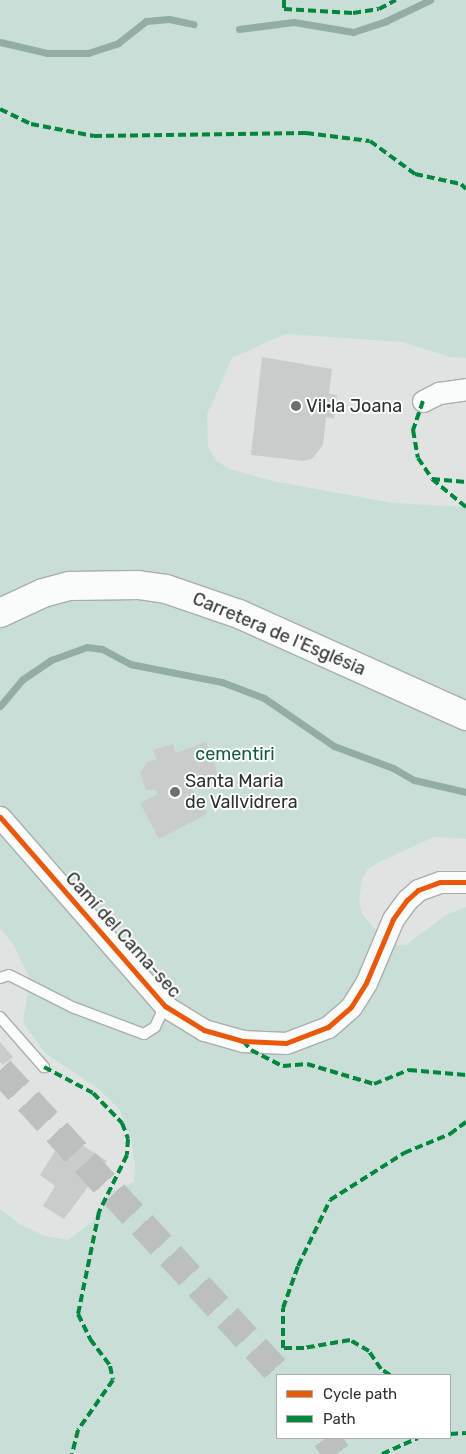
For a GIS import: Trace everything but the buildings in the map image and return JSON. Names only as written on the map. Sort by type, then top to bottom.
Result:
[{"type":"main road","name":"Carretera de l'Església","points":[[0,613],[42,593],[70,586],[138,585],[166,589],[239,614],[466,716]]},
{"type":"street","points":[[423,401],[439,392],[466,389]]},
{"type":"street","name":"Camí del Cama-sec","points":[[0,817],[165,1006],[204,1030],[243,1041],[286,1042],[328,1026],[351,1007],[366,983],[386,933],[407,900],[418,890],[440,882],[466,882]]},
{"type":"lane","name":"Camí del Cama-sec","points":[[0,978],[8,975],[72,1007],[144,1034],[155,1027],[165,1006]]},
{"type":"lane","points":[[0,1017],[44,1067]]},
{"type":"green space","name":"cementiri","points":[[0,0],[466,0],[466,358],[450,357],[402,342],[285,334],[232,358],[207,415],[208,446],[216,461],[230,469],[273,481],[393,503],[466,507],[466,839],[434,837],[379,862],[368,869],[362,879],[359,901],[362,913],[383,940],[394,945],[406,945],[446,915],[466,907],[466,1454],[0,1454],[0,1209],[21,1225],[45,1236],[68,1240],[98,1217],[110,1192],[134,1182],[135,1164],[131,1139],[120,1110],[100,1090],[45,1053],[23,1022],[30,980],[13,944],[0,928]]},
{"type":"waterway","points":[[239,29],[294,22],[353,32],[386,21],[430,0]]},
{"type":"waterway","points":[[0,42],[47,53],[88,53],[118,43],[146,21],[169,19],[193,24]]},
{"type":"waterway","points":[[0,706],[23,679],[51,660],[87,647],[102,649],[130,664],[222,682],[264,698],[334,746],[393,768],[414,780],[466,792]]},
{"type":"tunnel","points":[[0,1070],[279,1374]]},
{"type":"tunnel","points":[[327,1439],[337,1454]]},
{"type":"marked path","points":[[284,0],[284,9],[353,13],[379,9],[396,0]]},
{"type":"marked path","points":[[0,109],[31,124],[94,136],[306,133],[370,141],[415,174],[461,184],[466,189]]},
{"type":"marked path","points":[[423,401],[413,430],[418,458],[432,479],[466,507]]},
{"type":"marked path","points":[[432,479],[466,482]]},
{"type":"marked path","points":[[243,1041],[251,1050],[283,1066],[307,1064],[374,1084],[409,1070],[466,1075]]},
{"type":"marked path","points":[[44,1067],[93,1093],[122,1123],[128,1139],[127,1155],[99,1212],[78,1314],[90,1339],[110,1366],[113,1380],[78,1430],[72,1454]]},
{"type":"marked path","points":[[388,1374],[381,1369],[369,1351],[350,1340],[304,1348],[283,1348],[283,1308],[298,1266],[330,1200],[404,1153],[450,1134],[466,1122]]},
{"type":"marked path","points":[[451,1434],[466,1433]]},
{"type":"marked path","points":[[382,1454],[416,1439]]},
{"type":"cycle path","points":[[0,817],[165,1006],[204,1030],[243,1041],[286,1043],[328,1027],[351,1007],[366,983],[393,919],[407,900],[418,890],[440,882],[466,882]]},
{"type":"place","name":"Vil·la Joana","points":[[296,406]]},
{"type":"place","name":"Santa Maria de Vallvidrera","points":[[175,792]]}]
